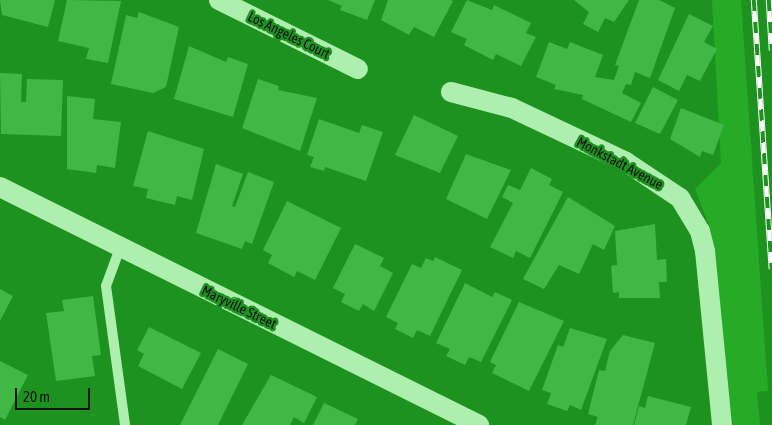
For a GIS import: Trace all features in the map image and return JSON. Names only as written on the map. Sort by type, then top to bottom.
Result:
[{"type":"street","name":"Los Angeles Court","points":[[219,0],[358,69]]},
{"type":"street","name":"Monkstadt Avenue","points":[[451,92],[512,108],[626,162],[680,198],[700,231],[706,251],[722,425]]},
{"type":"street","name":"Maryville Street","points":[[0,187],[480,425]]},
{"type":"lane","points":[[120,248],[106,286],[125,425]]},
{"type":"green space","points":[[712,0],[741,0],[768,391],[757,392],[760,425],[733,425],[711,231],[695,189],[721,163]]},
{"type":"building","points":[[0,0],[55,0],[48,27],[2,15]]},
{"type":"building","points":[[67,0],[121,1],[108,63],[86,59],[89,48],[58,41]]},
{"type":"building","points":[[328,0],[375,0],[367,20],[340,10],[342,6]]},
{"type":"building","points":[[388,0],[453,1],[434,37],[414,27],[409,35],[381,20]]},
{"type":"building","points":[[467,0],[492,10],[494,5],[531,23],[526,33],[536,37],[521,66],[496,54],[493,60],[464,45],[467,39],[451,32]]},
{"type":"building","points":[[574,0],[629,0],[614,22],[605,18],[598,32],[583,24],[589,12]]},
{"type":"building","points":[[639,0],[659,0],[675,8],[650,78],[635,72],[631,85],[626,84],[622,93],[641,103],[631,122],[582,99],[583,95],[554,89],[556,85],[536,77],[549,42],[567,49],[570,42],[603,55],[595,77],[614,80],[619,66],[615,65]]},
{"type":"building","points":[[139,12],[179,27],[166,87],[153,93],[111,84],[126,15],[137,18]]},
{"type":"building","points":[[689,14],[713,26],[704,42],[717,49],[700,81],[687,75],[679,91],[658,80]]},
{"type":"building","points":[[189,46],[226,62],[228,57],[248,64],[233,117],[174,99]]},
{"type":"building","points":[[0,73],[22,74],[21,102],[26,102],[27,79],[63,80],[61,136],[1,134]]},
{"type":"building","points":[[258,79],[279,86],[278,90],[317,98],[300,151],[242,128]]},
{"type":"building","points":[[653,87],[678,100],[660,134],[635,123]]},
{"type":"building","points":[[67,96],[95,99],[93,119],[121,122],[115,168],[97,165],[96,173],[67,169]]},
{"type":"building","points":[[681,108],[724,125],[713,155],[702,151],[700,157],[670,139]]},
{"type":"building","points":[[414,115],[458,136],[440,173],[395,155]]},
{"type":"building","points":[[319,119],[359,133],[362,125],[383,132],[366,181],[325,167],[324,171],[310,167],[314,157],[307,155]]},
{"type":"building","points":[[148,131],[204,149],[192,200],[177,196],[175,205],[146,198],[148,189],[133,186]]},
{"type":"building","points":[[466,154],[511,170],[487,219],[446,199]]},
{"type":"building","points":[[216,164],[243,174],[232,206],[235,207],[248,172],[274,182],[252,244],[245,241],[242,249],[196,233]]},
{"type":"building","points":[[531,168],[552,179],[549,185],[563,192],[530,258],[516,251],[513,258],[490,247],[513,203],[502,197],[508,185],[520,190]]},
{"type":"building","points":[[568,197],[615,226],[604,250],[593,244],[579,274],[559,265],[544,289],[523,279]]},
{"type":"building","points":[[287,201],[341,228],[315,280],[297,271],[294,277],[268,263],[272,255],[263,250]]},
{"type":"building","points":[[655,224],[657,260],[666,259],[667,282],[659,282],[660,298],[619,298],[619,292],[613,293],[611,266],[617,265],[615,231]]},
{"type":"building","points":[[355,244],[384,258],[380,266],[393,273],[374,311],[363,304],[359,311],[341,302],[345,294],[333,288]]},
{"type":"building","points":[[435,257],[462,270],[430,336],[417,330],[413,338],[395,329],[398,323],[386,317],[412,264],[421,268],[426,258],[433,261]]},
{"type":"building","points":[[465,283],[492,297],[495,292],[512,300],[481,362],[469,357],[465,365],[446,356],[450,349],[436,343]]},
{"type":"building","points":[[0,289],[13,296],[0,321]]},
{"type":"building","points":[[93,296],[101,355],[92,356],[95,376],[56,381],[46,313],[64,311],[62,300]]},
{"type":"building","points":[[519,302],[564,321],[529,391],[492,373],[496,365],[490,362]]},
{"type":"building","points":[[149,327],[201,353],[182,389],[138,366],[144,354],[137,350]]},
{"type":"building","points":[[570,328],[607,339],[581,410],[570,405],[567,411],[547,404],[551,393],[542,390],[558,345],[563,347]]},
{"type":"building","points":[[623,335],[655,343],[633,425],[595,425],[598,417],[588,414],[599,370],[605,371],[610,351]]},
{"type":"building","points":[[218,349],[248,364],[218,425],[180,425]]},
{"type":"building","points":[[0,361],[28,375],[5,420],[0,417]]},
{"type":"building","points":[[271,375],[317,397],[304,423],[294,417],[290,425],[242,425]]},
{"type":"building","points":[[648,396],[691,407],[686,425],[634,425],[639,406],[645,408]]},
{"type":"building","points":[[324,403],[358,419],[355,425],[313,425]]},
{"type":"railway","points":[[754,0],[772,269]]},
{"type":"railway","points":[[769,0],[772,51]]}]
